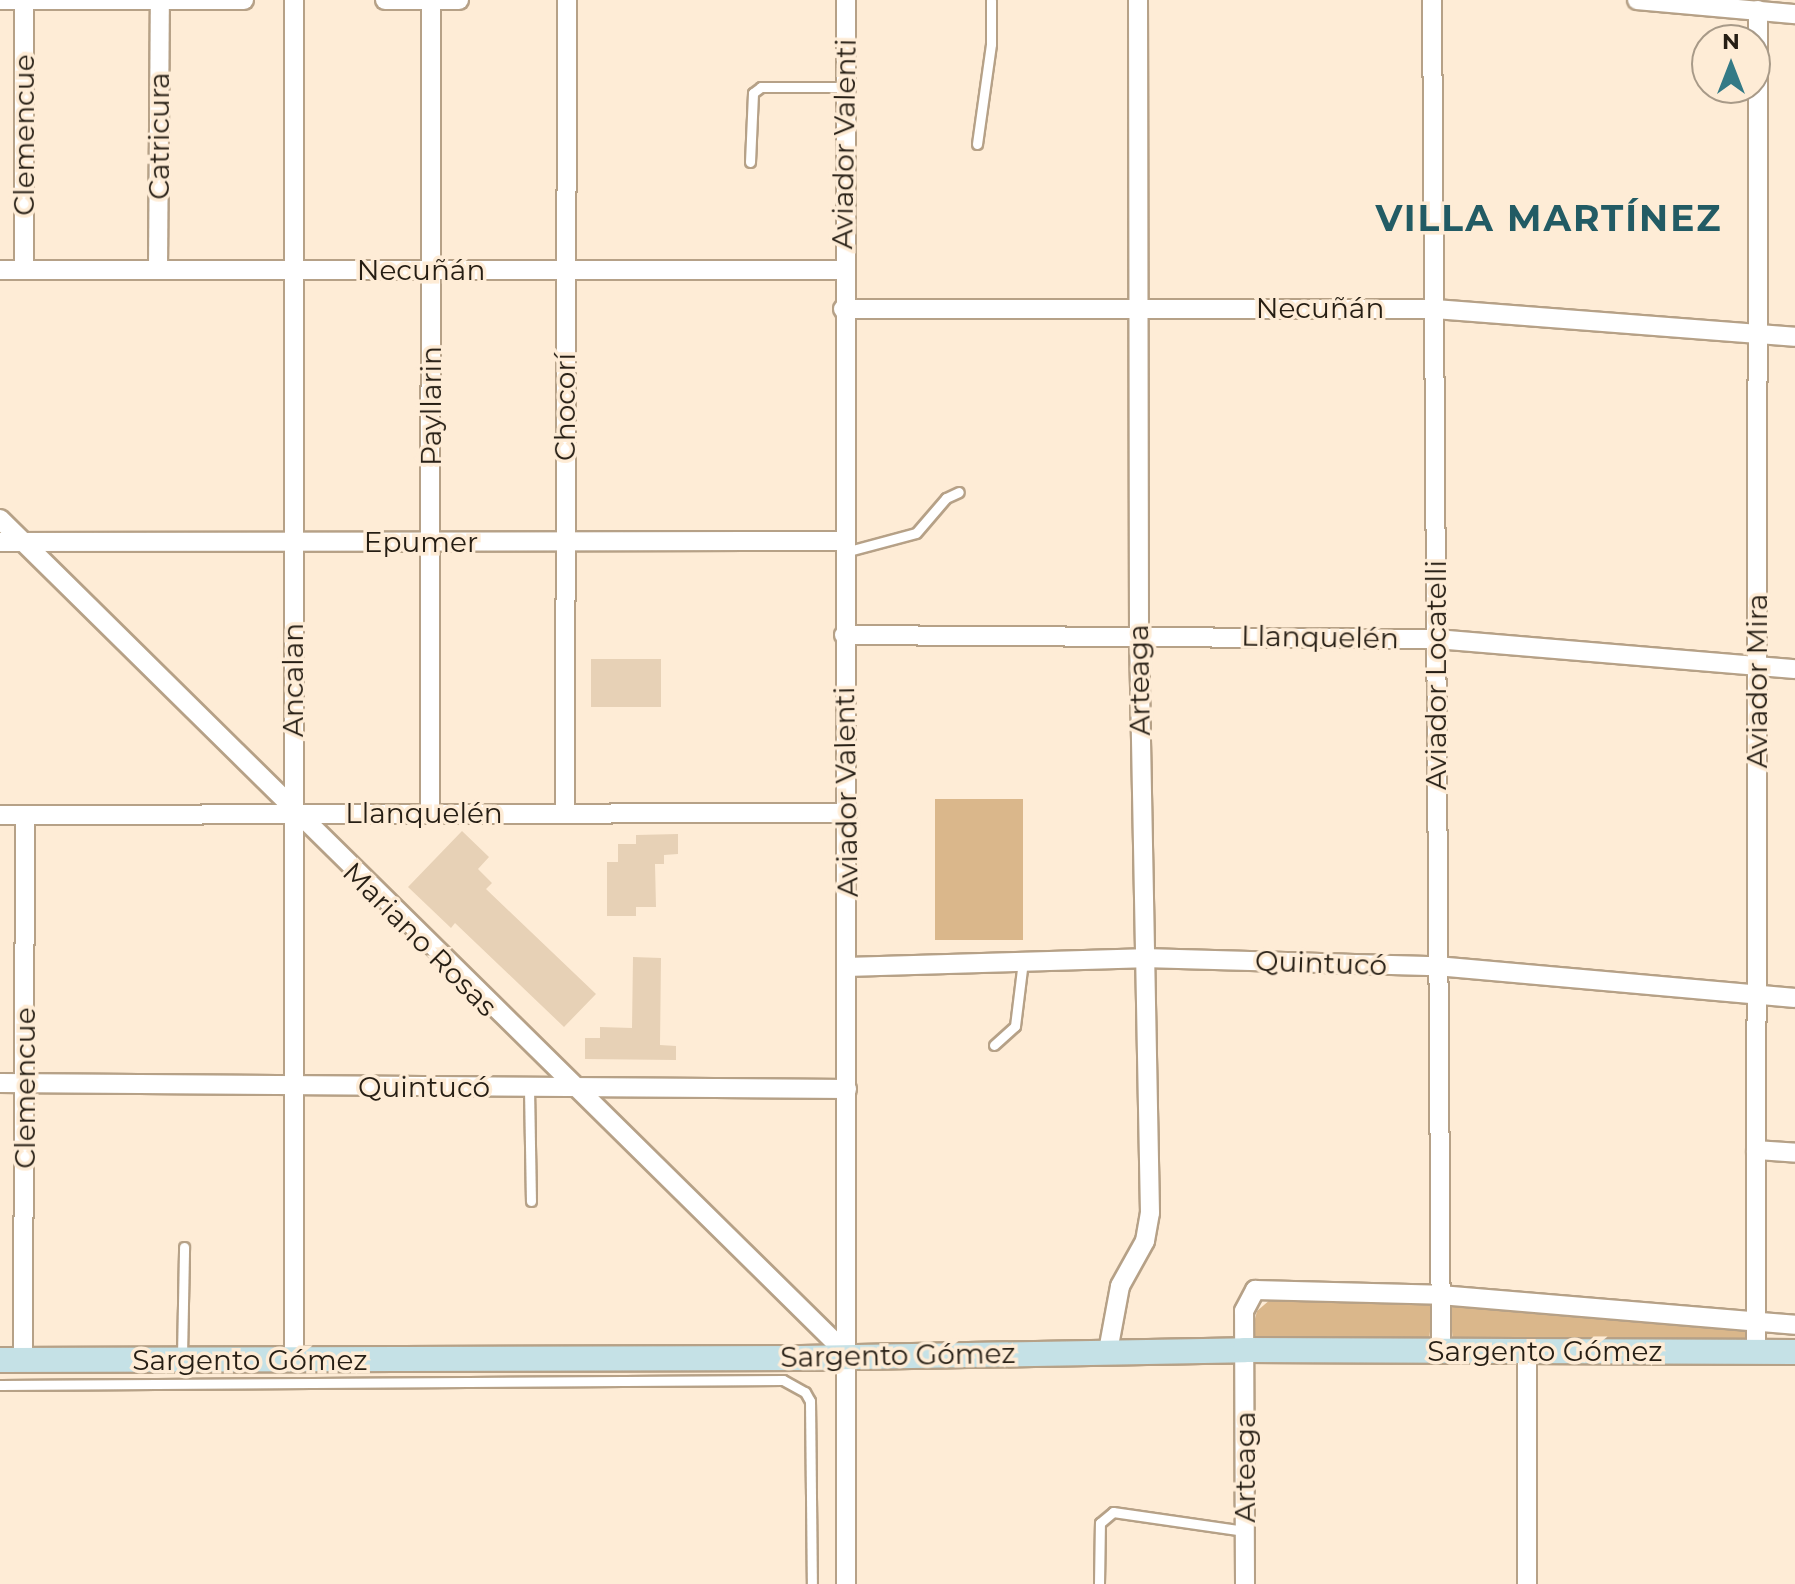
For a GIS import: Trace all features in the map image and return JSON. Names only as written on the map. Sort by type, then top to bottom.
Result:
[{"type":"main road","name":"Sargento Gómez","points":[[12,1360],[1245,1350],[1795,1352]]},
{"type":"street","points":[[0,0],[244,0]]},
{"type":"street","name":"Clemencue","points":[[24,0],[24,269]]},
{"type":"street","name":"Ancalan","points":[[294,0],[294,1360]]},
{"type":"street","points":[[385,0],[459,0]]},
{"type":"street","name":"Payllarin","points":[[430,812],[431,0]]},
{"type":"street","name":"Chocorí","points":[[565,813],[567,0]]},
{"type":"street","name":"Aviador Valenti","points":[[846,0],[842,547],[847,813],[846,1584]]},
{"type":"street","name":"Arteaga","points":[[1108,1351],[1120,1286],[1145,1241],[1150,1213],[1139,634],[1138,0]]},
{"type":"street","name":"Aviador Locatelli","points":[[1432,0],[1441,1350]]},
{"type":"street","points":[[1637,0],[1795,14]]},
{"type":"street","name":"Catricura","points":[[158,270],[160,2]]},
{"type":"street","name":"Aviador Mira","points":[[1756,1352],[1758,10]]},
{"type":"street","name":"Necuñán","points":[[0,270],[843,270]]},
{"type":"street","name":"Necuñán","points":[[843,309],[1434,309],[1795,337]]},
{"type":"street","name":"Mariano Rosas","points":[[0,519],[571,1088],[846,1353]]},
{"type":"street","name":"Epumer","points":[[0,542],[564,542],[842,547]]},
{"type":"street","name":"Llanquelén","points":[[844,635],[1139,634],[1436,639],[1795,669]]},
{"type":"street","name":"Llanquelén","points":[[0,815],[847,813]]},
{"type":"street","name":"Clemencue","points":[[12,1360],[26,1083],[25,815]]},
{"type":"street","name":"Quintucó","points":[[846,967],[1143,958],[1437,966],[1795,998]]},
{"type":"street","name":"Quintucó","points":[[0,1083],[847,1089]]},
{"type":"street","points":[[1756,1150],[1795,1153]]},
{"type":"street","name":"Arteaga","points":[[1245,1584],[1244,1311],[1248,1298],[1263,1288],[1440,1295]]},
{"type":"street","points":[[1440,1295],[1795,1325]]},
{"type":"street","points":[[1527,1351],[1527,1584]]},
{"type":"lane","points":[[977,144],[991,44],[991,0]]},
{"type":"lane","points":[[750,162],[753,93],[761,87],[844,87]]},
{"type":"lane","points":[[842,547],[916,533],[946,498],[959,492]]},
{"type":"lane","points":[[994,1045],[1015,1026],[1023,961]]},
{"type":"lane","points":[[529,1088],[531,1201]]},
{"type":"lane","points":[[182,1360],[184,1247]]},
{"type":"lane","points":[[0,1385],[783,1380],[805,1392],[810,1401],[812,1584]]},
{"type":"lane","points":[[1099,1584],[1100,1523],[1113,1512],[1245,1531]]},
{"type":"shaded area","points":[[935,799],[1023,799],[1023,940],[935,940]]},
{"type":"shaded area","points":[[1271,1299],[1433,1302],[1429,1341],[1250,1338],[1257,1311]]},
{"type":"shaded area","points":[[1450,1305],[1749,1327],[1745,1345],[1453,1344]]},
{"type":"building","points":[[591,659],[661,659],[661,707],[591,707]]},
{"type":"building","points":[[462,831],[489,857],[478,869],[492,883],[486,889],[596,994],[564,1027],[455,923],[451,928],[408,887]]},
{"type":"building","points":[[678,834],[678,854],[664,855],[664,864],[655,864],[656,907],[636,907],[636,916],[607,916],[607,862],[618,862],[618,844],[636,844],[636,835]]},
{"type":"building","points":[[633,957],[661,958],[660,1045],[676,1046],[676,1060],[585,1059],[585,1038],[600,1038],[600,1027],[632,1028]]},
{"type":"district","name":"VILLA MARTÍNEZ","points":[[1549,219]]}]
